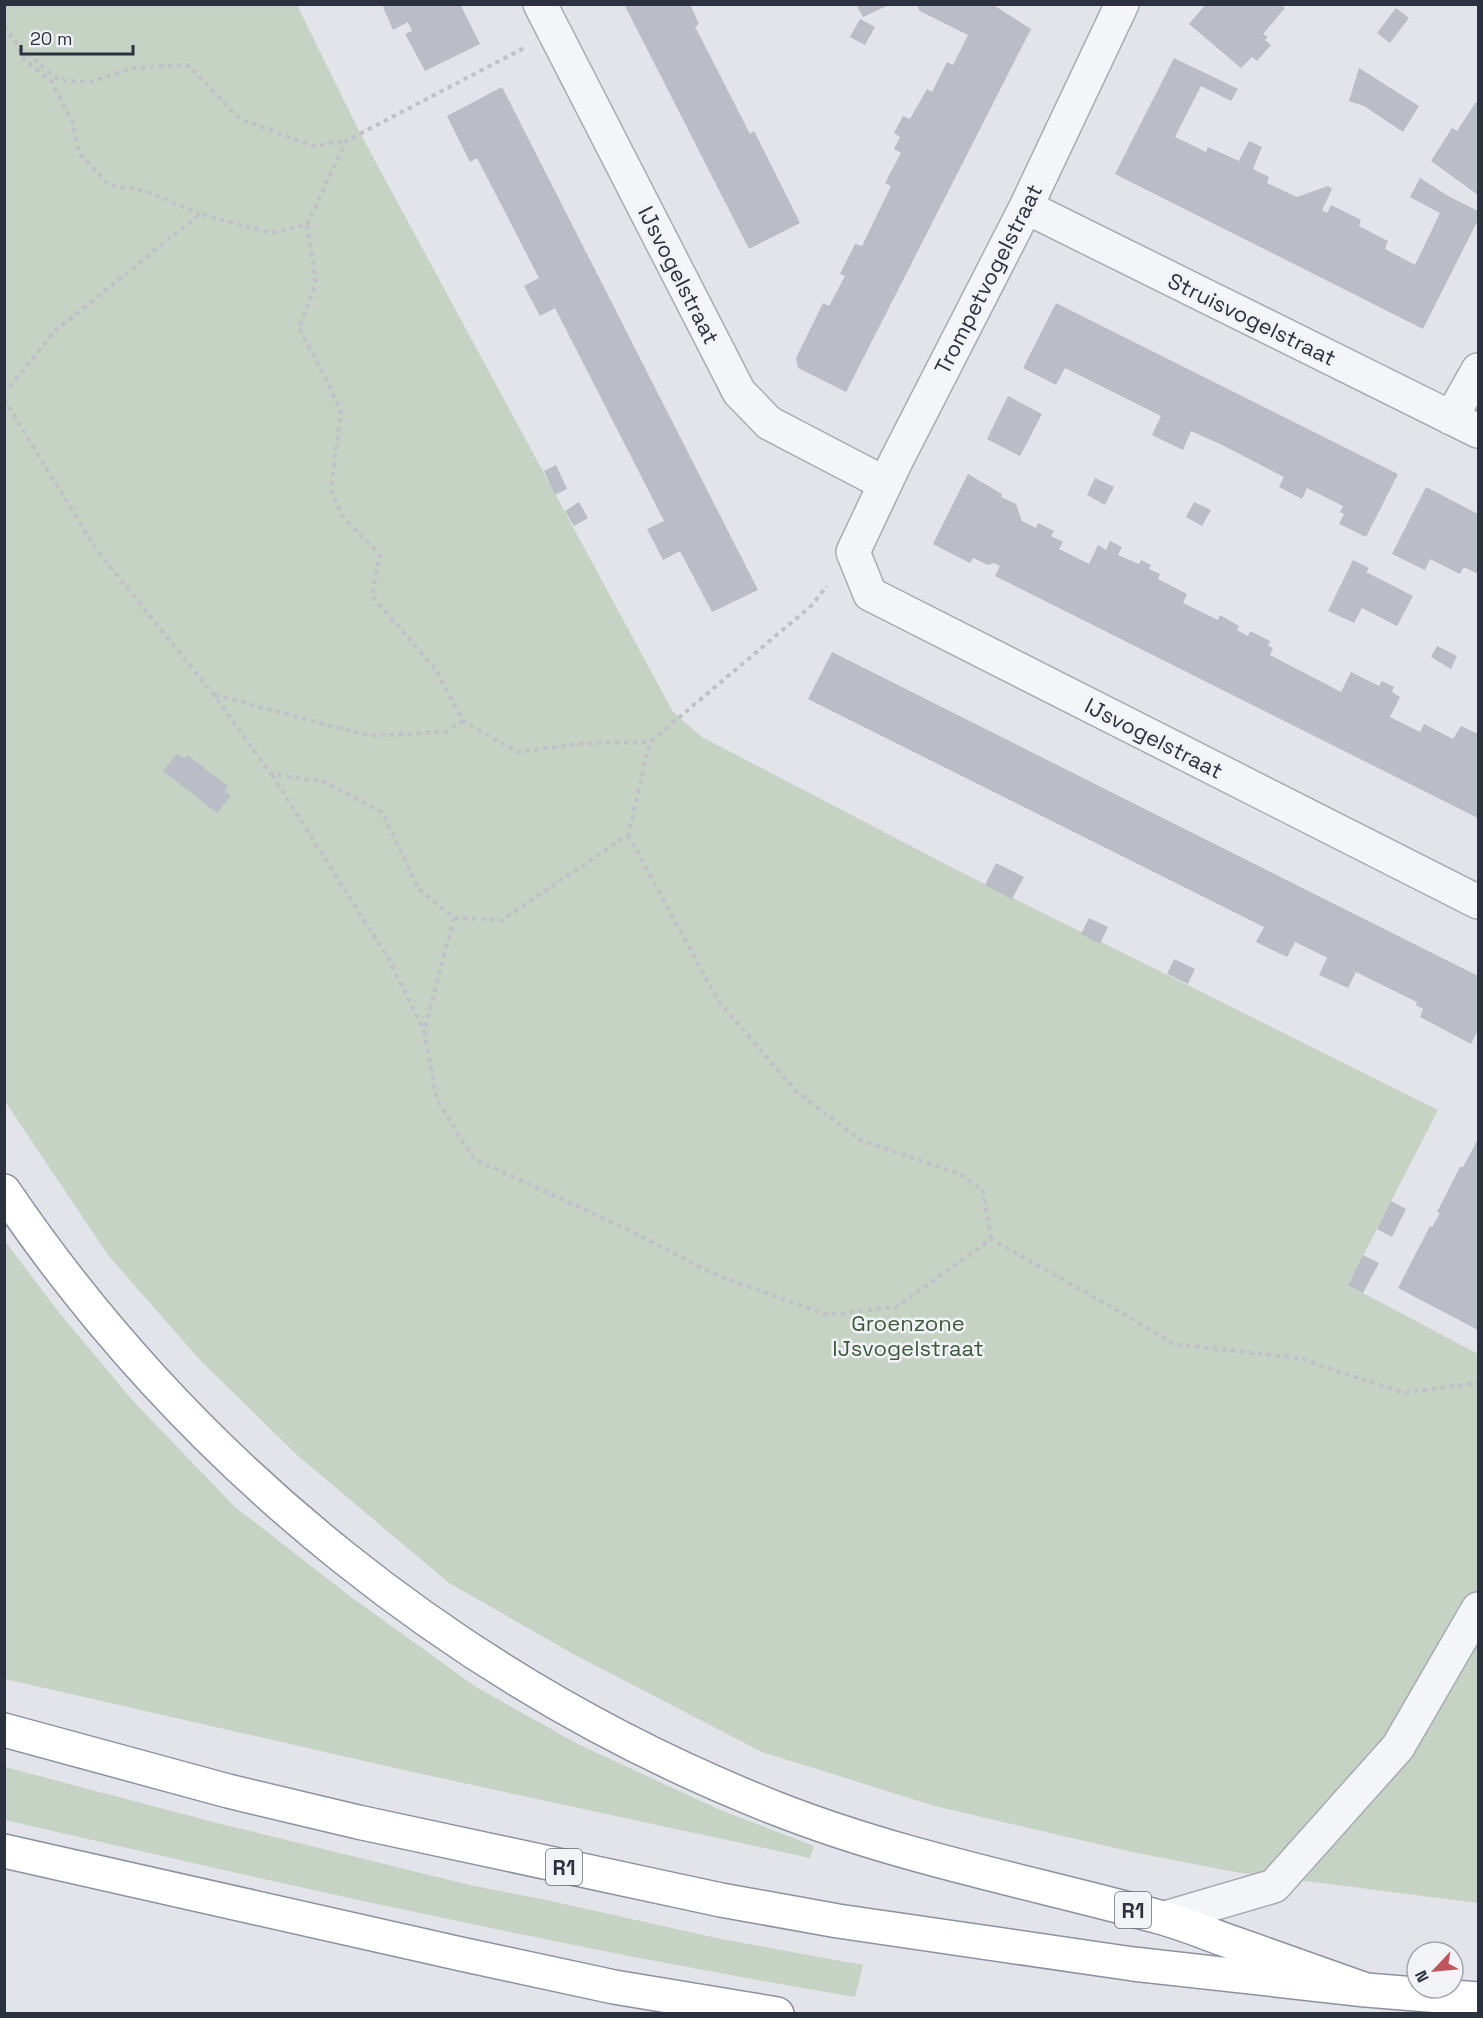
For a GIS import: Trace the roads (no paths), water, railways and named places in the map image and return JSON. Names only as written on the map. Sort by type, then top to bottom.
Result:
[{"type":"highway","name":"R1","points":[[4,1191],[32,1232],[90,1307],[209,1439],[330,1547],[387,1592],[537,1692],[703,1778],[777,1809],[894,1848],[1165,1918],[1366,1990]]},
{"type":"highway","name":"R1","points":[[4,1730],[228,1791],[358,1822],[721,1900],[838,1921],[1132,1964],[1479,2000]]},
{"type":"highway","points":[[4,1851],[614,1987],[777,2013]]},
{"type":"street","name":"Trompetvogelstraat","points":[[853,552],[884,483],[1026,207],[1113,8]]},
{"type":"street","name":"IJsvogelstraat","points":[[547,18],[739,392],[769,423],[884,483]]},
{"type":"street","name":"Struisvogelstraat","points":[[1026,207],[1465,424]]},
{"type":"street","points":[[1465,424],[1479,370]]},
{"type":"street","name":"IJsvogelstraat","points":[[853,552],[870,594],[1479,902]]},
{"type":"street","points":[[1165,1918],[1274,1886],[1398,1747],[1479,1609]]},
{"type":"park label","name":"Groenzone IJsvogelstraat","points":[[908,1336]]}]
